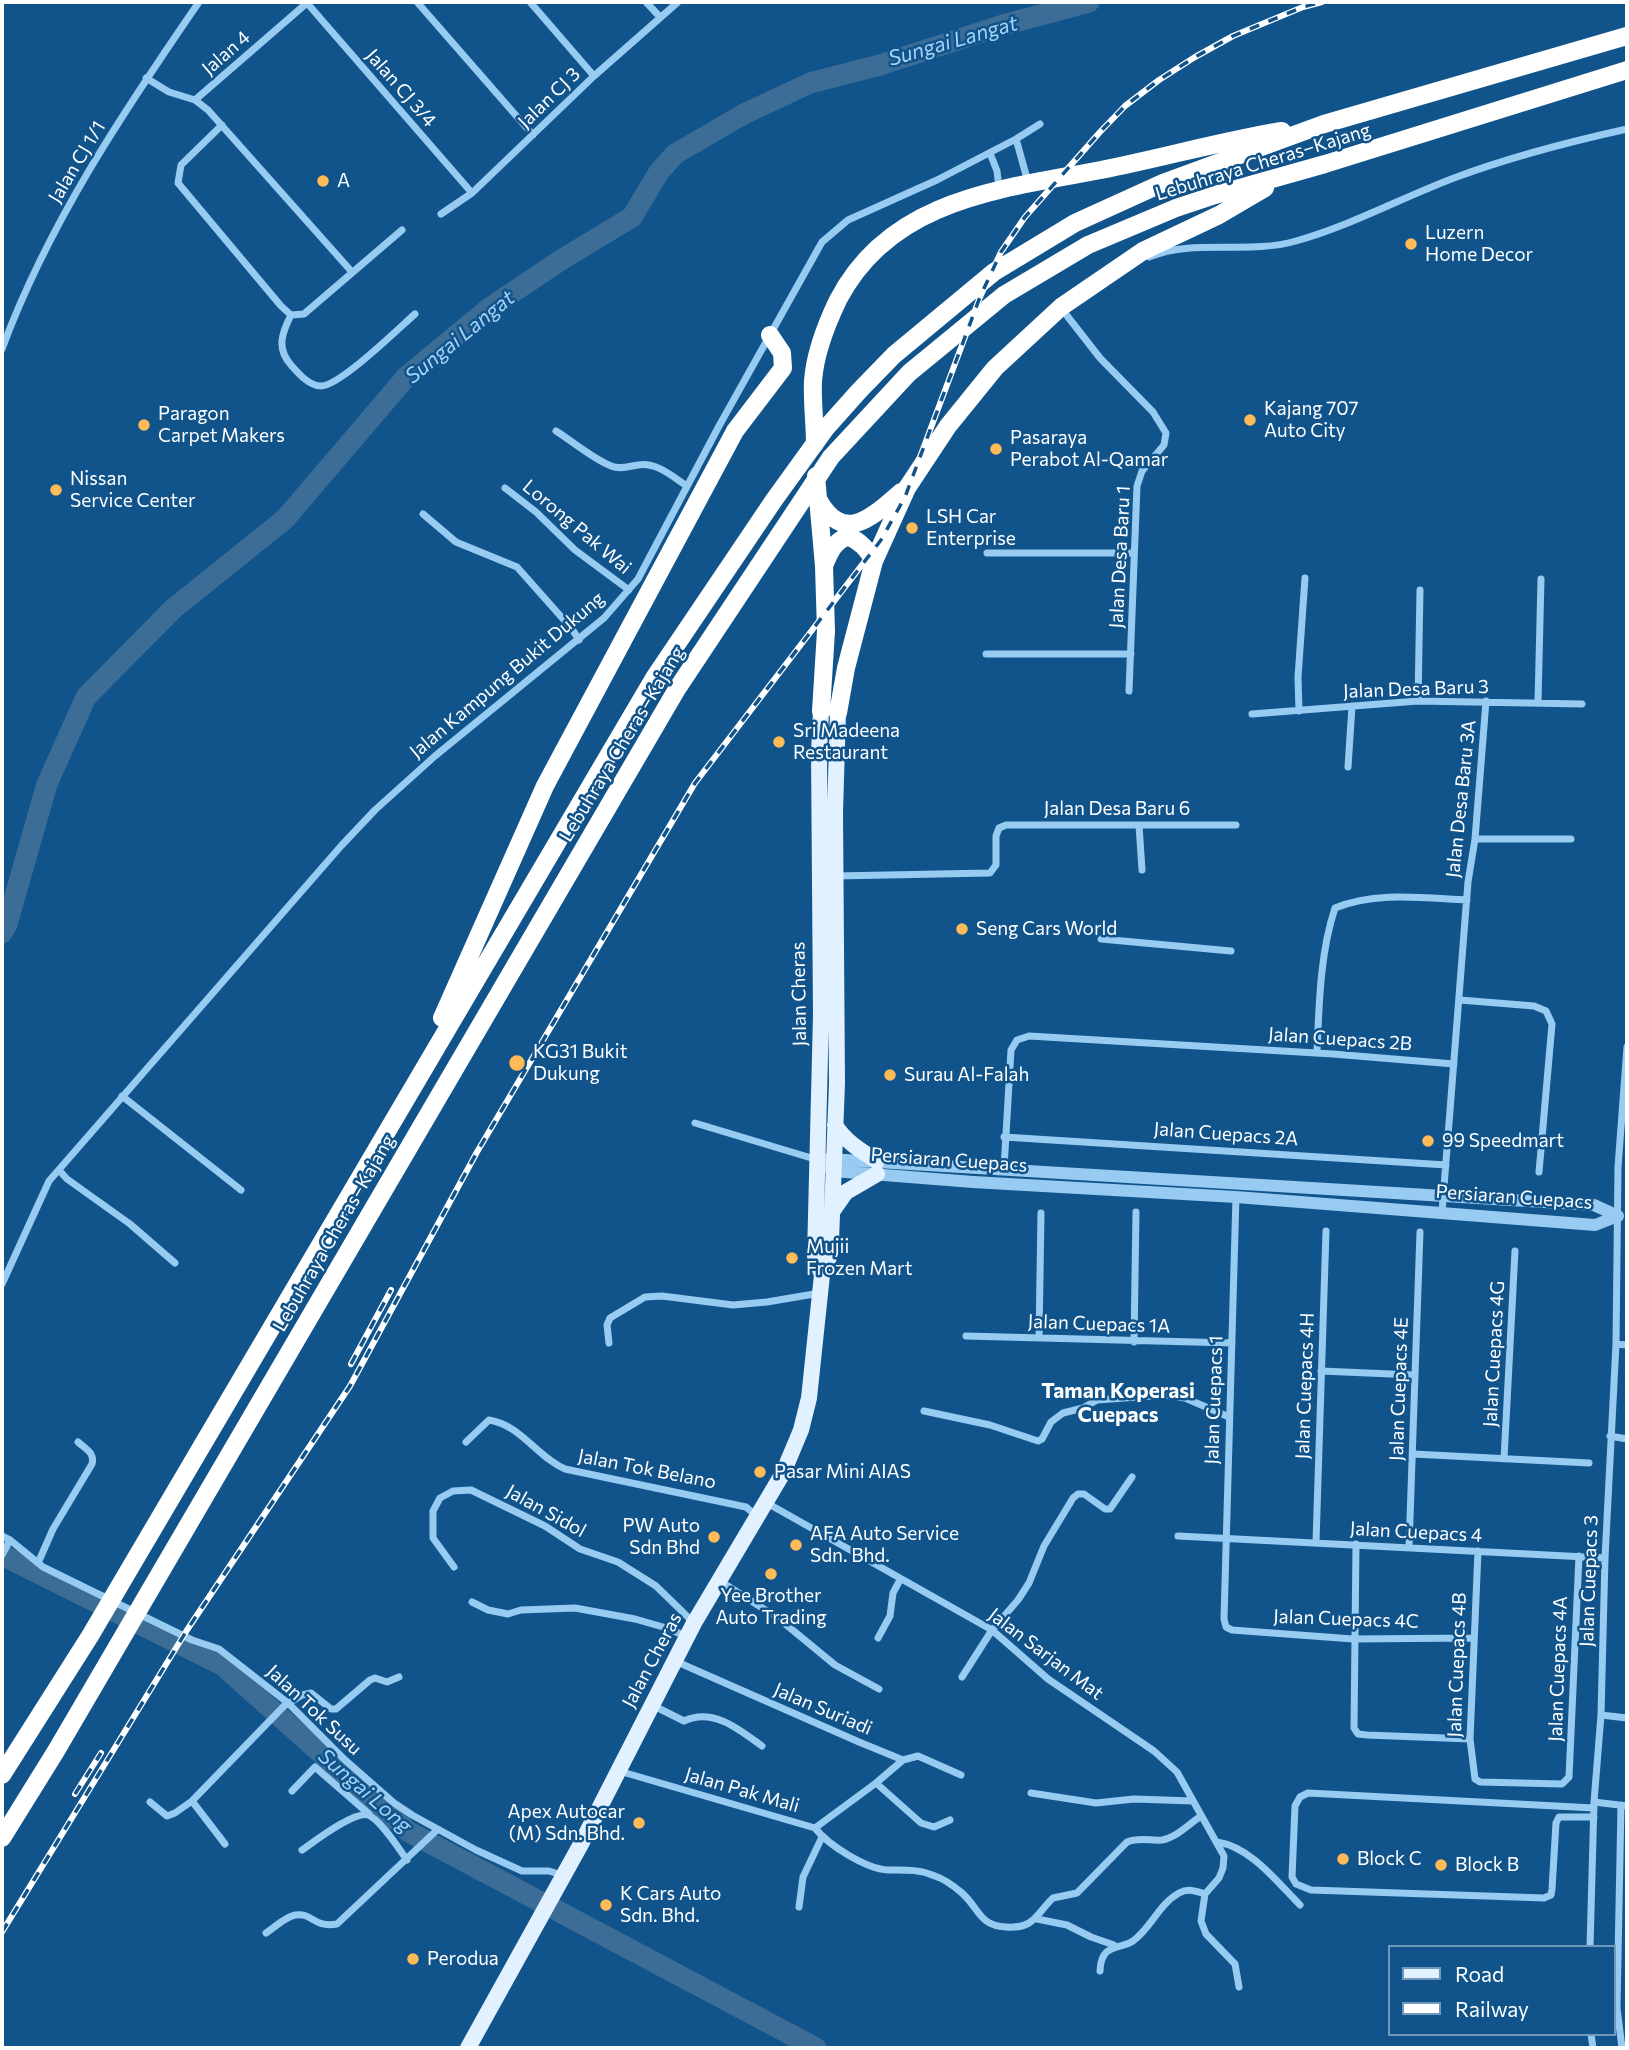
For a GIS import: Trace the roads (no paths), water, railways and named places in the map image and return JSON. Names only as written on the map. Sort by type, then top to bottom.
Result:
[{"type":"highway","name":"Lebuhraya Cheras–Kajang","points":[[2,1775],[128,1571],[653,678],[826,428],[894,355],[994,272],[1075,223],[1163,183],[1324,124],[1627,36]]},
{"type":"highway","name":"Lebuhraya Cheras–Kajang","points":[[2,1838],[152,1588],[677,689],[831,457],[909,373],[1004,295],[1088,245],[1176,208],[1627,70]]},
{"type":"highway","points":[[1570,87],[1627,77]]},
{"type":"highway","points":[[830,712],[813,379],[824,327],[849,280],[875,250],[904,226],[945,206],[999,188],[1121,166],[1229,140],[1324,124]]},
{"type":"highway","points":[[830,712],[846,667],[874,561],[907,488],[948,426],[995,368],[1061,307],[1116,268],[1166,239],[1219,215],[1282,177]]},
{"type":"highway","points":[[408,1095],[545,786],[735,431],[783,368],[782,353],[770,335]]},
{"type":"highway","points":[[817,496],[825,512],[836,520],[851,524],[868,520],[907,488]]},
{"type":"highway","points":[[824,566],[830,551],[838,541],[848,536],[858,540],[874,561]]},
{"type":"highway","points":[[2,1766],[18,1750]]},
{"type":"main road","name":"Jalan Cheras","points":[[822,1275],[815,1256],[835,1125],[835,876],[830,712]]},
{"type":"main road","name":"Jalan Cheras","points":[[467,2048],[581,1844],[690,1630],[783,1473],[804,1418],[813,1372],[822,1275],[829,1257],[831,1215],[821,1015],[819,752],[830,712]]},
{"type":"main road","points":[[831,1215],[846,1192],[877,1168],[835,1125]]},
{"type":"street","name":"Jalan CJ 1/1","points":[[2,349],[34,270],[80,187],[146,78],[199,2]]},
{"type":"street","points":[[417,2],[533,135]]},
{"type":"street","points":[[530,2],[594,76]]},
{"type":"street","points":[[646,2],[660,17]]},
{"type":"street","name":"Jalan CJ 3","points":[[441,214],[472,193],[594,76],[678,2]]},
{"type":"street","name":"Jalan 4","points":[[195,100],[308,3]]},
{"type":"street","name":"Jalan CJ 3/4","points":[[308,3],[472,193]]},
{"type":"street","points":[[146,78],[169,92],[195,100],[222,125],[352,272]]},
{"type":"street","name":"Jalan Kampung Bukit Dukung","points":[[2,1284],[49,1181],[361,824],[435,756],[604,618],[638,579],[822,242],[848,220],[937,180],[1040,124]]},
{"type":"street","points":[[222,125],[181,165],[178,184],[291,315],[304,314],[402,230]]},
{"type":"street","points":[[1116,268],[1188,246],[1252,248],[1279,245],[1338,227],[1453,178],[1535,151],[1627,129]]},
{"type":"street","points":[[1016,139],[1029,183]]},
{"type":"street","points":[[990,153],[997,171],[999,188]]},
{"type":"street","name":"Jalan Desa Baru 1","points":[[1061,307],[1100,358],[1153,412],[1166,433],[1164,445],[1142,471],[1137,486],[1129,691]]},
{"type":"street","points":[[291,315],[282,335],[281,348],[289,363],[309,382],[321,386],[339,381],[415,313]]},
{"type":"street","points":[[556,431],[612,467],[650,465],[687,486]]},
{"type":"street","name":"Lorong Pak Wai","points":[[505,488],[536,512],[575,550],[629,590]]},
{"type":"street","points":[[423,514],[456,542],[517,567],[579,640]]},
{"type":"street","points":[[986,553],[1133,553]]},
{"type":"street","points":[[1299,711],[1298,677],[1305,578]]},
{"type":"street","points":[[1538,702],[1541,579]]},
{"type":"street","points":[[1418,701],[1420,590]]},
{"type":"street","points":[[986,654],[1131,654]]},
{"type":"street","name":"Jalan Desa Baru 3","points":[[1252,714],[1418,701],[1582,704]]},
{"type":"street","name":"Jalan Desa Baru 3A","points":[[1442,1212],[1486,701]]},
{"type":"street","points":[[1348,767],[1352,706]]},
{"type":"street","name":"Jalan Desa Baru 6","points":[[835,876],[989,873],[996,865],[996,836],[999,828],[1006,825],[1236,825]]},
{"type":"street","points":[[1139,825],[1142,870]]},
{"type":"street","points":[[1475,839],[1571,839]]},
{"type":"street","points":[[1317,1053],[1320,998],[1329,924],[1335,908],[1348,902],[1398,897],[1467,900]]},
{"type":"street","points":[[1101,939],[1230,951]]},
{"type":"street","points":[[1460,1000],[1534,1006],[1546,1011],[1552,1024],[1539,1172]]},
{"type":"street","name":"Jalan Cuepacs 2B","points":[[1004,1137],[1011,1050],[1017,1040],[1029,1037],[1224,1047],[1454,1064]]},
{"type":"street","name":"Jalan Cuepacs 3","points":[[1590,1945],[1594,1805],[1601,1715],[1605,1558],[1616,1344],[1618,1167],[1627,1047]]},
{"type":"street","points":[[122,1096],[241,1190]]},
{"type":"street","points":[[695,1123],[828,1163]]},
{"type":"street","points":[[1004,1137],[1004,1168]]},
{"type":"street","name":"Jalan Cuepacs 2A","points":[[1004,1137],[1446,1165]]},
{"type":"street","name":"Persiaran Cuepacs","points":[[828,1163],[1595,1225],[1618,1216]]},
{"type":"street","name":"Persiaran Cuepacs","points":[[877,1168],[1004,1168],[1443,1194],[1594,1205],[1618,1216]]},
{"type":"street","points":[[59,1170],[130,1224],[175,1263]]},
{"type":"street","name":"Jalan Cuepacs 1","points":[[1224,1619],[1236,1182]]},
{"type":"street","points":[[1134,1342],[1136,1212]]},
{"type":"street","points":[[1039,1338],[1041,1213]]},
{"type":"street","name":"Jalan Cuepacs 4H","points":[[1316,1542],[1325,1231]]},
{"type":"street","name":"Jalan Cuepacs 4E","points":[[1409,1547],[1420,1232]]},
{"type":"street","name":"Jalan Cuepacs 4G","points":[[1504,1459],[1515,1251]]},
{"type":"street","points":[[609,1343],[607,1325],[610,1318],[645,1297],[662,1296],[733,1305],[821,1293]]},
{"type":"street","name":"Jalan Cuepacs 1A","points":[[966,1336],[1231,1343]]},
{"type":"street","points":[[1616,1344],[1627,1345]]},
{"type":"street","points":[[1321,1371],[1414,1374]]},
{"type":"street","points":[[925,1411],[990,1425],[1038,1441],[1042,1439],[1051,1422],[1063,1413],[1083,1408],[1097,1400],[1166,1395],[1185,1398],[1229,1416]]},
{"type":"street","name":"Jalan Tok Belano","points":[[467,1443],[489,1420],[495,1421],[508,1426],[554,1464],[565,1469],[762,1510]]},
{"type":"street","points":[[1610,1436],[1627,1439]]},
{"type":"street","points":[[38,1563],[53,1529],[92,1464],[92,1453],[79,1442]]},
{"type":"street","points":[[1413,1454],[1590,1463]]},
{"type":"street","points":[[962,1677],[992,1630],[1030,1583],[1044,1546],[1073,1498],[1084,1494],[1105,1509],[1110,1509],[1132,1477]]},
{"type":"street","name":"Jalan Sidol","points":[[453,1567],[433,1538],[433,1511],[440,1498],[453,1491],[471,1490],[545,1526],[580,1549],[618,1562],[656,1586],[690,1630]]},
{"type":"street","name":"Jalan Sarjan Mat","points":[[762,1510],[846,1546],[900,1580],[992,1630],[1048,1679],[1154,1751],[1177,1772],[1224,1856],[1219,1878],[1205,1894]]},
{"type":"street","points":[[2,1536],[8,1543],[2,1555]]},
{"type":"street","name":"Jalan Cuepacs 4","points":[[1178,1536],[1605,1558]]},
{"type":"street","name":"Jalan Tok Susu","points":[[8,1543],[38,1563],[192,1640],[219,1648],[394,1803],[435,1833],[522,1871],[549,1871],[562,1875]]},
{"type":"street","points":[[1356,1544],[1354,1728],[1358,1734],[1470,1739]]},
{"type":"street","name":"Jalan Cuepacs 4B","points":[[1475,1779],[1470,1739],[1478,1551]]},
{"type":"street","name":"Jalan Cuepacs 4A","points":[[1475,1779],[1480,1782],[1567,1782],[1578,1556]]},
{"type":"street","points":[[720,1580],[778,1618],[835,1665],[879,1689]]},
{"type":"street","points":[[877,1638],[890,1616],[894,1593],[900,1580]]},
{"type":"street","points":[[472,1602],[488,1610],[508,1614],[521,1610],[575,1608],[635,1619],[670,1629],[690,1630]]},
{"type":"street","name":"Jalan Cuepacs 4C","points":[[1224,1619],[1226,1627],[1232,1630],[1353,1639],[1473,1637]]},
{"type":"street","name":"Jalan Suriadi","points":[[674,1661],[903,1760],[918,1756],[961,1775]]},
{"type":"street","points":[[150,1802],[167,1816],[192,1801],[286,1705],[312,1693],[331,1709],[336,1709],[375,1678],[387,1682],[399,1677]]},
{"type":"street","points":[[651,1705],[684,1721],[697,1715],[729,1723],[762,1746]]},
{"type":"street","points":[[1601,1715],[1627,1718],[1627,1709]]},
{"type":"street","points":[[815,1828],[903,1760]]},
{"type":"street","points":[[292,1791],[315,1767],[379,1824],[409,1859]]},
{"type":"street","name":"Jalan Pak Mali","points":[[618,1771],[815,1828],[822,1837],[865,1865],[886,1870],[908,1869],[936,1876],[961,1892],[981,1918],[1005,1928],[1017,1927],[1037,1919],[1053,1898],[1070,1896],[1082,1889],[1128,1842],[1136,1838],[1162,1840],[1171,1837],[1201,1816]]},
{"type":"street","points":[[876,1783],[920,1823],[934,1827],[950,1820]]},
{"type":"street","points":[[1031,1793],[1096,1803],[1134,1799],[1192,1801]]},
{"type":"street","points":[[1594,1817],[1559,1817],[1556,1823],[1552,1889],[1550,1895],[1544,1898],[1311,1890],[1296,1884],[1292,1877],[1294,1806],[1300,1797],[1308,1793],[1624,1806],[1617,2008],[1622,2048]]},
{"type":"street","points":[[192,1801],[225,1844]]},
{"type":"street","points":[[302,1850],[358,1814],[370,1816]]},
{"type":"street","points":[[267,1933],[293,1915],[304,1914],[322,1926],[337,1924],[435,1833]]},
{"type":"street","points":[[799,1908],[803,1877],[822,1837]]},
{"type":"street","points":[[1217,1842],[1240,1850],[1252,1858],[1300,1905]]},
{"type":"street","points":[[1037,1919],[1067,1925],[1114,1945],[1125,1944],[1133,1941],[1161,1908],[1180,1892],[1192,1889],[1205,1894],[1201,1921],[1206,1934],[1235,1964],[1239,1987]]},
{"type":"street","points":[[1100,1971],[1105,1954],[1114,1945]]},
{"type":"street","points":[[1617,2008],[1627,2007]]},
{"type":"waterway","name":"Sungai Langat","points":[[2,933],[7,924],[47,784],[86,697],[173,609],[285,519],[407,376],[488,309],[632,217],[659,172],[675,154],[744,114],[810,83],[880,65],[1003,25],[1089,2]]},
{"type":"waterway","name":"Sungai Long","points":[[2,1555],[222,1665],[409,1832],[816,2048]]},
{"type":"railway","points":[[2,1932],[187,1630],[350,1386],[477,1152],[695,783],[881,540],[905,497],[980,297],[1001,252],[1025,217],[1125,106],[1159,80],[1233,36],[1303,7],[1322,2]]},
{"type":"railway","points":[[351,1364],[391,1290]]},
{"type":"railway","points":[[75,1794],[101,1753]]},
{"type":"place","name":"A","points":[[323,181]]},
{"type":"place","name":"Luzern Home Decor","points":[[1411,244]]},
{"type":"place","name":"Kajang 707 Auto City","points":[[1250,420]]},
{"type":"place","name":"Paragon Carpet Makers","points":[[144,425]]},
{"type":"place","name":"Pasaraya Perabot Al-Qamar","points":[[996,449]]},
{"type":"place","name":"Nissan Service Center","points":[[56,490]]},
{"type":"place","name":"LSH Car Enterprise","points":[[912,528]]},
{"type":"place","name":"Sri Madeena Restaurant","points":[[779,742]]},
{"type":"place","name":"Seng Cars World","points":[[962,929]]},
{"type":"place","name":"KG31 Bukit Dukung","points":[[517,1063]]},
{"type":"place","name":"Surau Al-Falah","points":[[890,1075]]},
{"type":"place","name":"99 Speedmart","points":[[1428,1141]]},
{"type":"place","name":"Mujii Frozen Mart","points":[[792,1258]]},
{"type":"place","name":"Pasar Mini AIAS","points":[[760,1472]]},
{"type":"place","name":"PW Auto Sdn Bhd","points":[[714,1537]]},
{"type":"place","name":"AFA Auto Service Sdn. Bhd.","points":[[796,1545]]},
{"type":"place","name":"Yee Brother Auto Trading","points":[[771,1574]]},
{"type":"place","name":"Apex Autocar (M) Sdn. Bhd.","points":[[639,1823]]},
{"type":"place","name":"Block C","points":[[1343,1859]]},
{"type":"place","name":"Block B","points":[[1441,1865]]},
{"type":"place","name":"K Cars Auto Sdn. Bhd.","points":[[606,1905]]},
{"type":"place","name":"Perodua","points":[[413,1959]]},
{"type":"district","name":"Taman Koperasi Cuepacs","points":[[1118,1403]]}]
